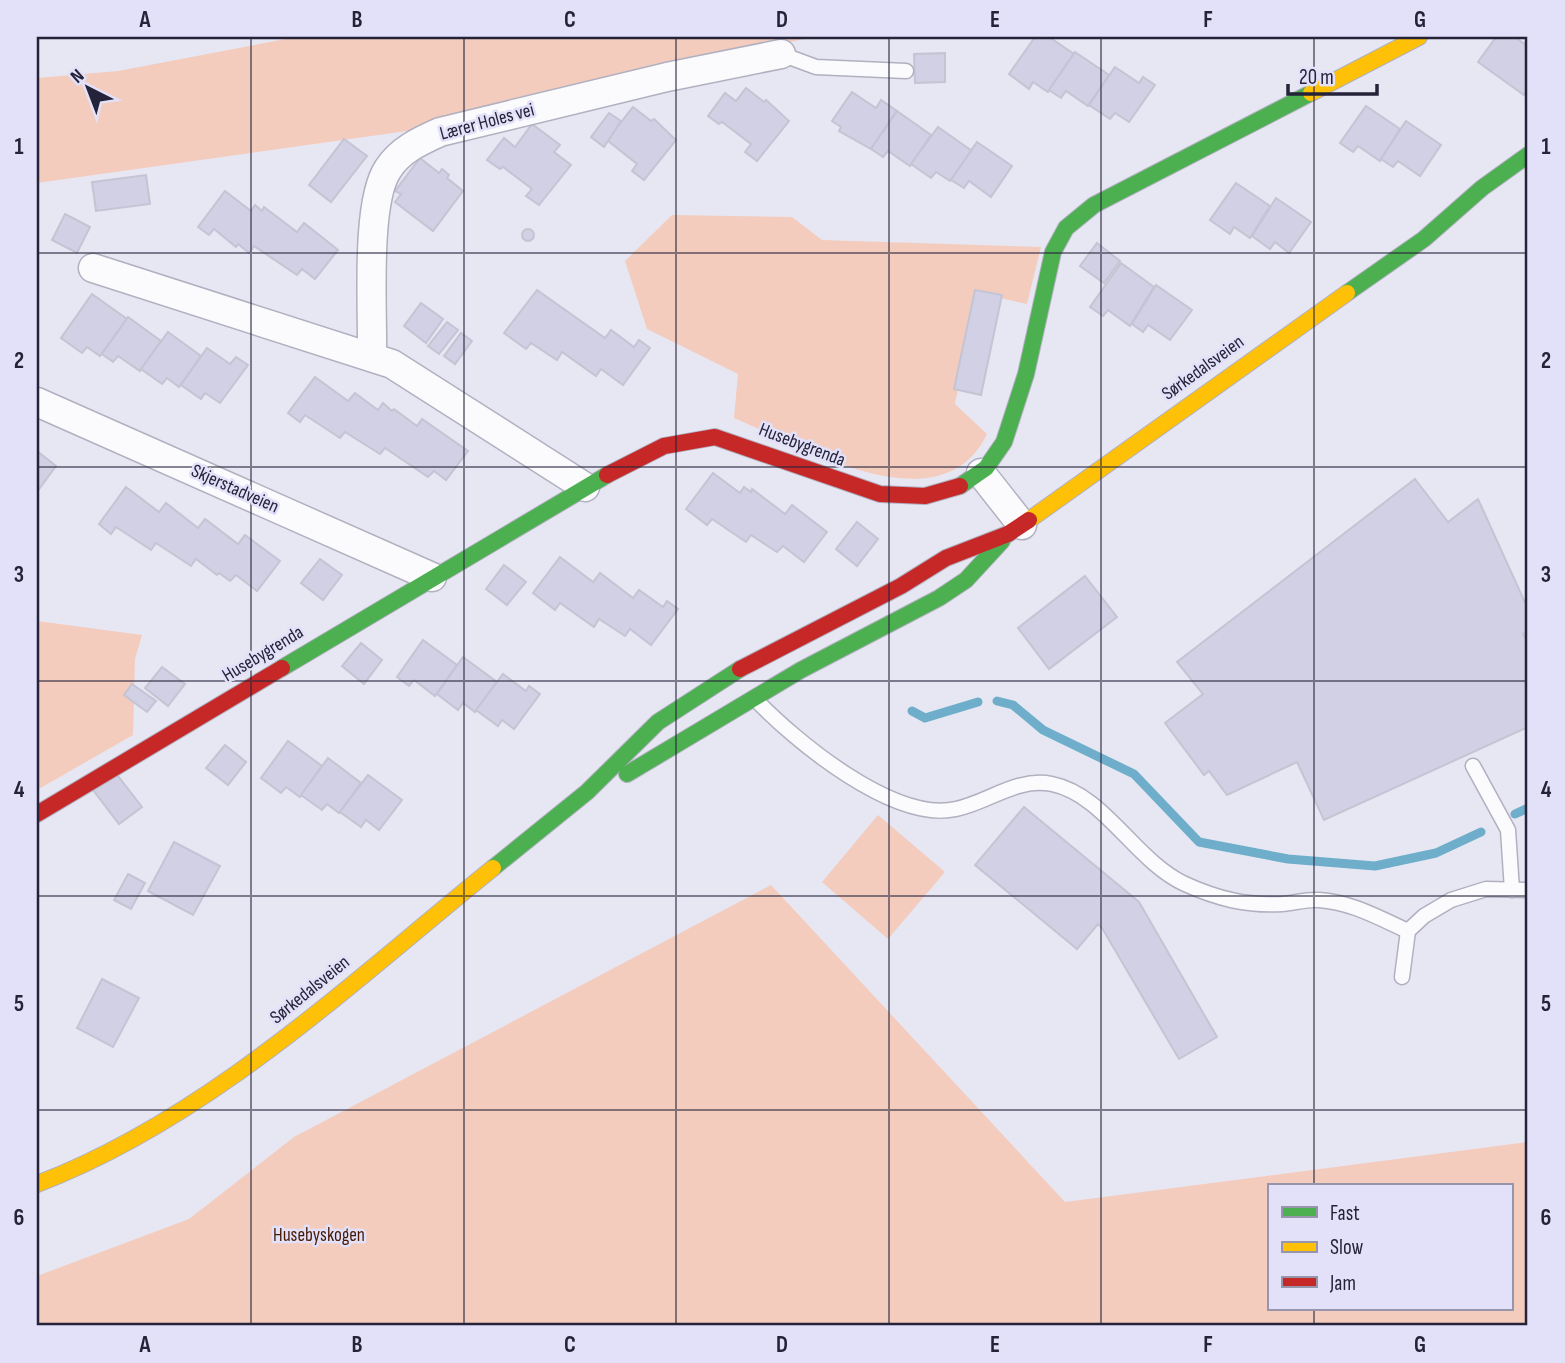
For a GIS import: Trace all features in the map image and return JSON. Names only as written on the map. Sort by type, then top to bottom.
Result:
[{"type":"main road","name":"Husebygrenda","points":[[37,814],[585,486],[653,450],[694,436],[715,437],[852,487],[905,498],[933,496],[957,489],[981,473],[1000,454],[1016,419],[1052,254],[1069,225],[1094,205],[1419,37]]},
{"type":"main road","name":"Sørkedalsveien","points":[[587,792],[637,769],[753,697],[939,598],[965,580],[1015,530],[1215,385],[1424,239],[1482,188],[1528,155]]},
{"type":"main road","name":"Sørkedalsveien","points":[[1424,239],[1472,218]]},
{"type":"main road","name":"Sørkedalsveien","points":[[37,1184],[87,1165],[128,1144],[219,1086],[267,1051],[587,792],[658,722],[734,672],[901,586],[946,558],[1015,530]]},
{"type":"street","name":"Lærer Holes vei","points":[[372,356],[377,195],[387,169],[408,148],[440,132],[667,77],[782,54]]},
{"type":"street","points":[[93,268],[372,356],[419,379],[585,486]]},
{"type":"street","name":"Skjerstadveien","points":[[37,402],[432,578]]},
{"type":"street","points":[[981,473],[1015,530]]},
{"type":"lane","points":[[782,54],[816,67],[906,71]]},
{"type":"lane","points":[[734,672],[753,697],[782,727],[880,795],[933,811],[953,810],[1016,786],[1052,784],[1084,797],[1143,857],[1184,884],[1240,904],[1315,899],[1342,903],[1408,931]]},
{"type":"lane","points":[[1473,766],[1508,830],[1512,890]]},
{"type":"lane","points":[[1402,976],[1408,931],[1424,916],[1451,900],[1486,889],[1528,890]]},
{"type":"green space","points":[[296,37],[812,37],[421,129],[37,183],[37,78],[118,71]]},
{"type":"green space","points":[[672,215],[792,217],[822,240],[1041,247],[1027,304],[977,293],[955,404],[987,434],[966,462],[938,476],[905,479],[832,461],[734,418],[738,374],[647,329],[625,261]]},
{"type":"green space","points":[[37,621],[142,635],[135,659],[133,735],[37,790]]},
{"type":"green space","points":[[878,815],[945,872],[888,939],[822,882]]},
{"type":"green space","name":"Husebyskogen","points":[[771,885],[1065,1202],[1528,1142],[1528,1326],[37,1326],[37,1276],[189,1219],[294,1137]]},
{"type":"building","points":[[1035,37],[1049,37],[1074,54],[1048,92],[1033,82],[1029,89],[1009,74]]},
{"type":"building","points":[[1496,37],[1514,37],[1528,46],[1528,89],[1524,95],[1478,62]]},
{"type":"building","points":[[1075,52],[1109,75],[1088,106],[1066,91],[1061,98],[1049,90]]},
{"type":"building","points":[[945,53],[945,82],[915,83],[914,54]]},
{"type":"building","points":[[1115,67],[1139,83],[1143,77],[1155,85],[1129,122],[1115,113],[1110,119],[1089,105]]},
{"type":"building","points":[[746,88],[764,102],[766,100],[789,121],[757,161],[745,152],[751,144],[722,122],[719,124],[708,116],[725,93],[736,101]]},
{"type":"building","points":[[852,92],[876,108],[881,100],[897,111],[871,149],[839,131],[841,127],[832,121]]},
{"type":"building","points":[[1366,106],[1400,129],[1380,161],[1358,146],[1353,152],[1340,143]]},
{"type":"building","points":[[633,107],[651,121],[654,119],[676,140],[644,180],[632,171],[637,164],[607,140]]},
{"type":"building","points":[[897,111],[931,135],[910,166],[888,151],[883,157],[871,149]]},
{"type":"building","points":[[609,113],[621,121],[604,147],[591,137]]},
{"type":"building","points":[[1406,121],[1441,145],[1420,176],[1398,161],[1393,167],[1381,159]]},
{"type":"building","points":[[532,124],[560,145],[554,152],[571,165],[539,205],[526,196],[532,189],[503,167],[500,169],[487,160],[504,138],[515,147]]},
{"type":"building","points":[[938,127],[972,151],[950,181],[936,172],[931,178],[911,164]]},
{"type":"building","points":[[344,139],[367,156],[331,202],[309,185]]},
{"type":"building","points":[[977,142],[1012,166],[991,197],[969,181],[964,188],[951,180]]},
{"type":"building","points":[[420,158],[439,173],[442,169],[449,175],[447,178],[463,191],[433,231],[395,202],[401,194],[395,191]]},
{"type":"building","points":[[146,175],[150,204],[96,211],[92,182]]},
{"type":"building","points":[[1236,183],[1270,206],[1250,238],[1234,227],[1230,234],[1210,220]]},
{"type":"building","points":[[225,191],[251,211],[255,205],[262,211],[264,207],[297,232],[304,223],[338,250],[315,279],[302,269],[297,275],[254,246],[249,253],[238,244],[236,247],[214,229],[209,235],[198,227]]},
{"type":"building","points":[[1276,198],[1311,222],[1289,253],[1275,242],[1270,249],[1252,236]]},
{"type":"building","points":[[65,214],[90,227],[77,253],[52,240]]},
{"type":"building","points":[[528,229],[534,235],[528,241],[522,235]]},
{"type":"building","points":[[1097,243],[1120,261],[1104,283],[1080,266]]},
{"type":"building","points":[[1121,263],[1154,287],[1130,326],[1108,310],[1103,316],[1090,307]]},
{"type":"building","points":[[1156,285],[1192,310],[1170,340],[1148,325],[1143,332],[1132,324]]},
{"type":"building","points":[[537,290],[605,338],[611,330],[634,347],[639,340],[650,348],[623,385],[601,369],[596,376],[562,352],[557,360],[531,343],[526,349],[504,333]]},
{"type":"building","points":[[975,290],[1002,295],[981,395],[954,389]]},
{"type":"building","points":[[92,294],[127,319],[100,356],[87,347],[82,353],[61,338]]},
{"type":"building","points":[[421,303],[443,319],[426,343],[404,326]]},
{"type":"building","points":[[128,317],[161,341],[140,371],[118,356],[113,362],[102,354]]},
{"type":"building","points":[[447,322],[458,330],[439,354],[428,346]]},
{"type":"building","points":[[168,332],[201,356],[179,387],[167,378],[162,384],[141,369]]},
{"type":"building","points":[[461,333],[472,341],[455,364],[444,356]]},
{"type":"building","points":[[207,348],[230,364],[236,357],[248,365],[220,403],[205,393],[201,399],[181,385]]},
{"type":"building","points":[[315,377],[348,401],[355,393],[378,410],[383,403],[417,426],[422,419],[468,451],[446,480],[434,471],[428,477],[385,448],[380,454],[345,432],[340,438],[305,415],[300,422],[288,413]]},
{"type":"building","points":[[37,451],[56,466],[37,492]]},
{"type":"building","points":[[713,473],[740,493],[744,487],[751,492],[752,489],[785,514],[792,505],[827,532],[804,562],[783,546],[777,552],[751,535],[746,542],[712,519],[707,525],[686,509]]},
{"type":"building","points":[[1415,479],[1448,522],[1478,499],[1528,609],[1528,631],[1523,634],[1528,644],[1528,727],[1324,820],[1297,762],[1227,795],[1209,771],[1204,775],[1165,723],[1203,694],[1177,662]]},
{"type":"building","points":[[126,487],[159,512],[166,503],[198,528],[205,519],[238,544],[245,535],[280,561],[257,591],[236,575],[230,581],[219,573],[217,575],[196,559],[191,566],[156,543],[151,550],[116,527],[111,534],[99,524]]},
{"type":"building","points":[[857,522],[878,539],[857,566],[836,549]]},
{"type":"building","points":[[560,557],[593,582],[600,573],[633,598],[639,590],[663,607],[667,601],[678,609],[651,645],[630,629],[625,636],[599,619],[594,627],[560,603],[555,610],[533,593]]},
{"type":"building","points":[[320,559],[342,575],[323,600],[301,583]]},
{"type":"building","points":[[504,565],[526,582],[507,605],[486,589]]},
{"type":"building","points":[[1085,576],[1117,617],[1049,669],[1018,628]]},
{"type":"building","points":[[423,640],[457,665],[435,696],[414,680],[409,686],[397,677]]},
{"type":"building","points":[[361,643],[382,660],[364,684],[342,666]]},
{"type":"building","points":[[463,657],[497,682],[475,712],[463,703],[458,710],[437,694]]},
{"type":"building","points":[[162,667],[185,684],[168,706],[145,688]]},
{"type":"building","points":[[503,674],[526,691],[529,686],[540,694],[514,729],[502,720],[498,726],[476,710]]},
{"type":"building","points":[[132,684],[156,701],[147,712],[124,695]]},
{"type":"building","points":[[288,741],[322,766],[300,797],[286,787],[281,793],[261,778]]},
{"type":"building","points":[[225,745],[246,762],[228,785],[206,768]]},
{"type":"building","points":[[328,758],[361,783],[339,813],[327,804],[322,810],[301,795]]},
{"type":"building","points":[[115,772],[142,807],[119,824],[93,790]]},
{"type":"building","points":[[368,775],[402,800],[379,830],[366,820],[361,827],[340,812]]},
{"type":"building","points":[[1024,807],[1139,902],[1217,1037],[1179,1059],[1098,924],[1077,949],[975,865]]},
{"type":"building","points":[[174,842],[220,866],[193,915],[148,891]]},
{"type":"building","points":[[128,874],[145,883],[131,909],[114,900]]},
{"type":"building","points":[[102,979],[139,998],[113,1047],[77,1028]]},
{"type":"waterway","points":[[997,701],[1013,705],[1043,730],[1134,774],[1199,842],[1288,859],[1375,866],[1436,853],[1481,832]]},
{"type":"waterway","points":[[912,711],[925,718],[978,702]]},
{"type":"waterway","points":[[1515,814],[1528,808]]},
{"type":"traffic: fast","points":[[960,486],[986,468],[1004,442],[1026,374],[1053,252],[1066,228],[1094,205],[1311,93]]},
{"type":"traffic: fast","points":[[1347,293],[1424,239],[1482,188],[1528,155]]},
{"type":"traffic: fast","points":[[282,668],[607,475]]},
{"type":"traffic: fast","points":[[627,774],[801,670],[939,598],[966,580],[1002,541]]},
{"type":"traffic: fast","points":[[493,868],[587,792],[658,722],[740,669]]},
{"type":"traffic: slow","points":[[1311,93],[1419,37]]},
{"type":"traffic: slow","points":[[1029,520],[1347,293]]},
{"type":"traffic: slow","points":[[37,1184],[100,1156],[161,1123],[219,1086],[332,1001],[493,868]]},
{"type":"traffic: jam","points":[[607,475],[664,446],[715,437],[880,494],[925,496],[960,486]]},
{"type":"traffic: jam","points":[[740,669],[901,586],[946,558],[1008,534],[1029,520]]},
{"type":"traffic: jam","points":[[37,814],[282,668]]}]
